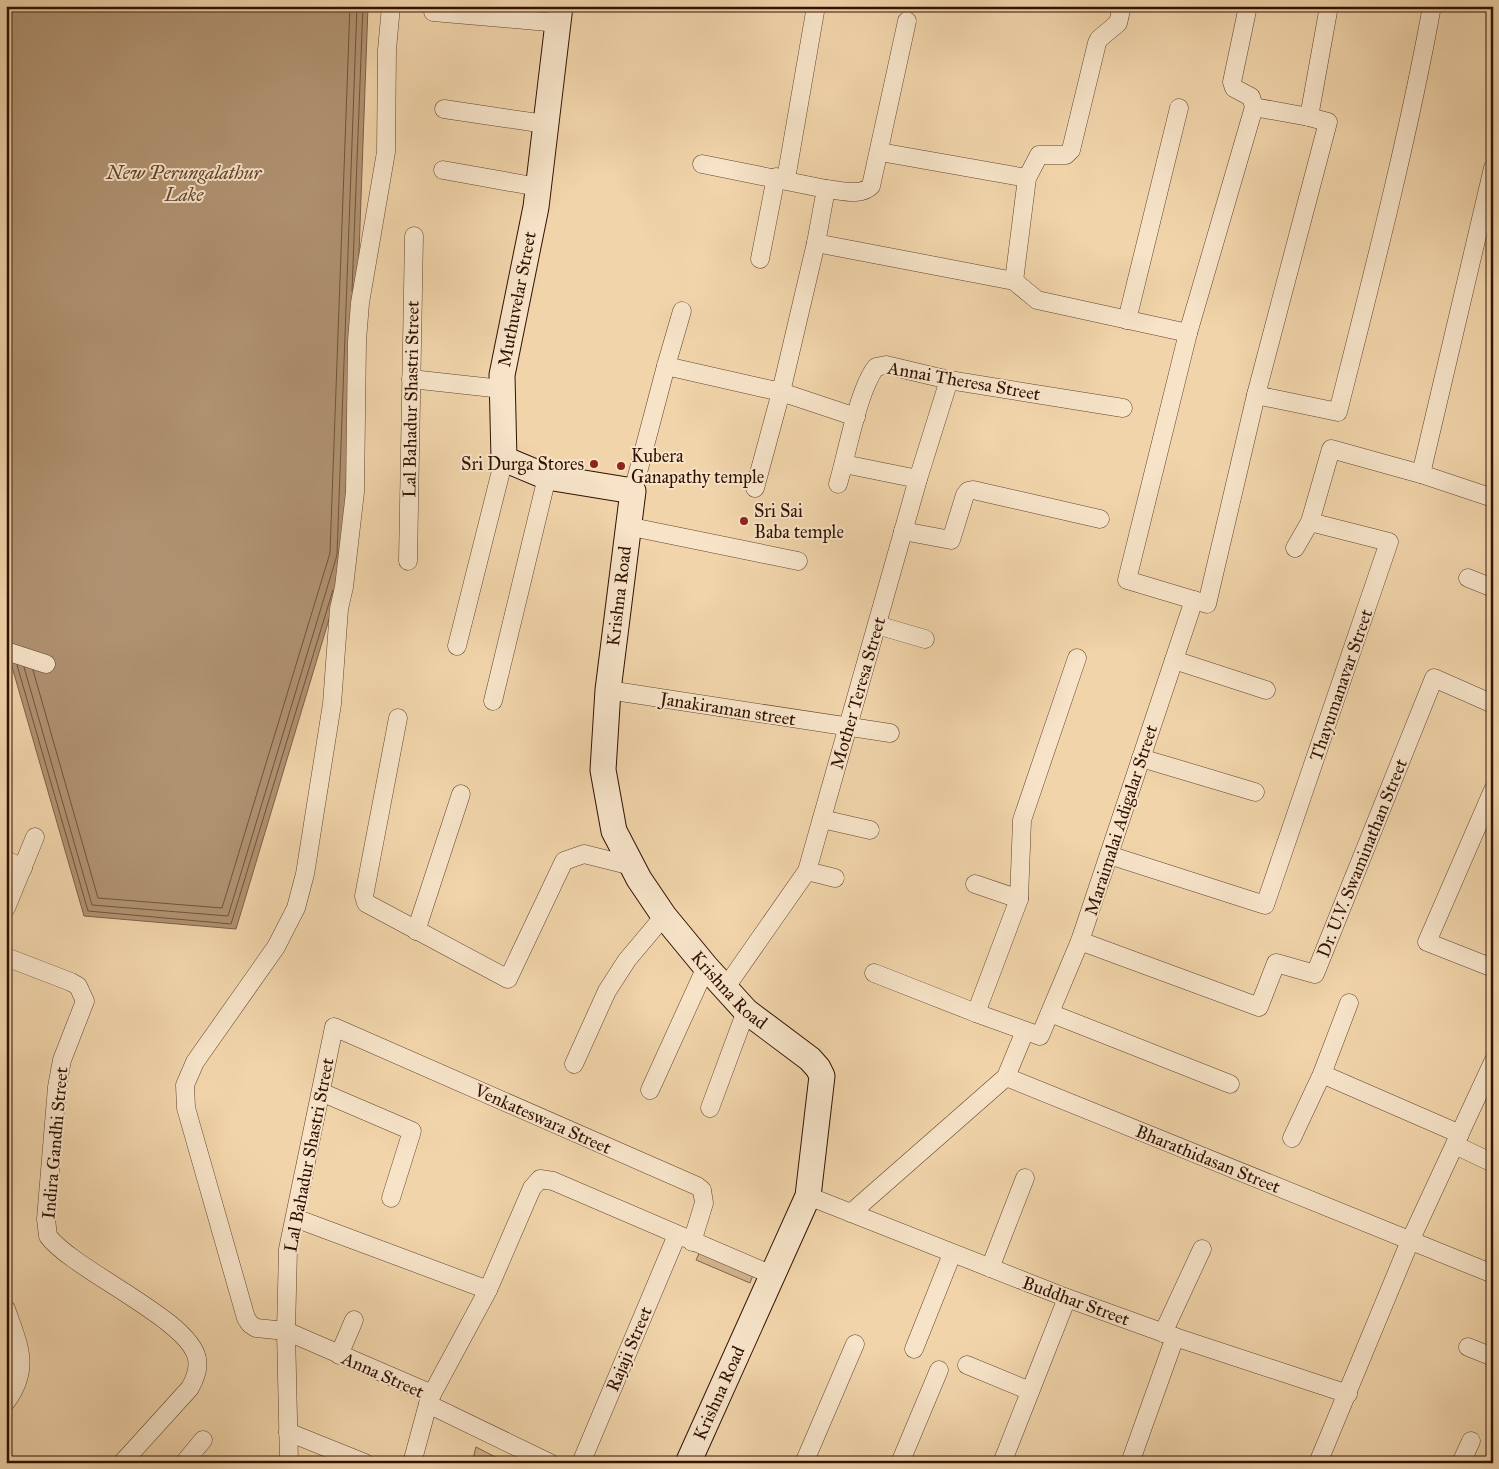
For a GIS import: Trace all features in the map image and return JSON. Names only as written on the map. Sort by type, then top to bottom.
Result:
[{"type":"street","name":"Anna Street","points":[[391,6],[387,50],[386,152],[360,304],[357,341],[355,492],[344,587],[338,609],[332,704],[305,874],[296,908],[276,947],[195,1062],[185,1084],[186,1108],[246,1318],[250,1324],[256,1328],[286,1331],[339,1355],[430,1399],[550,1463]]},
{"type":"street","points":[[760,259],[781,178],[816,6]]},
{"type":"street","points":[[1014,281],[1027,178],[1038,155],[1066,155],[1071,150],[1097,43],[1099,39],[1118,23],[1122,6]]},
{"type":"street","points":[[1248,6],[1232,82],[1234,88],[1251,97],[1254,107],[1188,333],[1127,580],[1206,604],[1256,395],[1328,122],[1254,107]]},
{"type":"street","points":[[1309,117],[1329,6]]},
{"type":"street","points":[[1256,395],[1338,412],[1389,209],[1419,76],[1432,6]]},
{"type":"street","points":[[433,12],[559,15]]},
{"type":"street","name":"Muthuvelar Street","points":[[504,459],[502,375],[538,186],[559,15]]},
{"type":"street","points":[[702,164],[781,178],[826,189],[866,191],[871,186],[880,152],[907,21]]},
{"type":"street","points":[[1127,320],[1178,108]]},
{"type":"street","points":[[444,109],[545,124]]},
{"type":"street","points":[[880,152],[1027,178]]},
{"type":"street","points":[[1422,474],[1485,232],[1493,168]]},
{"type":"street","points":[[443,170],[538,186]]},
{"type":"street","points":[[755,488],[781,392],[816,243],[826,189]]},
{"type":"street","name":"Lal Bahadur Shastri Street","points":[[408,561],[414,236]]},
{"type":"street","points":[[816,243],[1014,281],[1037,300],[1188,333]]},
{"type":"street","points":[[457,646],[504,459],[547,477],[633,491],[682,311]]},
{"type":"street","name":"Annai Theresa Street","points":[[838,484],[856,417],[871,374],[876,367],[886,365],[949,380],[1122,408]]},
{"type":"street","points":[[666,366],[781,392],[856,417]]},
{"type":"street","points":[[411,379],[502,389]]},
{"type":"street","name":"Mother Teresa Street","points":[[726,987],[807,871],[918,479],[949,380]]},
{"type":"street","points":[[1295,548],[1310,522],[1331,450],[1422,474],[1493,498]]},
{"type":"street","points":[[844,464],[918,479]]},
{"type":"street","points":[[493,701],[547,477]]},
{"type":"street","points":[[903,531],[951,540],[965,495],[968,491],[974,490],[1100,519]]},
{"type":"street","name":"Krishna Road","points":[[633,491],[627,526],[608,690],[602,770],[614,831],[632,866],[664,916],[706,967],[746,1011],[810,1059],[822,1076],[808,1196],[688,1463]]},
{"type":"street","name":"Thayumanavar Street","points":[[1109,855],[1265,905],[1390,542],[1310,522]]},
{"type":"street","points":[[627,526],[798,561]]},
{"type":"street","points":[[1468,578],[1493,588]]},
{"type":"street","name":"Maraimalai Adigalar Street","points":[[1006,1077],[1032,1033],[1050,1013],[1080,941],[1194,600]]},
{"type":"street","points":[[877,625],[925,639]]},
{"type":"street","points":[[6,650],[46,664]]},
{"type":"street","points":[[976,1012],[1019,898],[1022,820],[1077,658]]},
{"type":"street","points":[[1174,660],[1266,690]]},
{"type":"street","name":"Dr. U.V. Swaminathan Street","points":[[1080,941],[1259,1007],[1276,963],[1315,974],[1434,678],[1493,704]]},
{"type":"street","name":"Janakiraman street","points":[[608,690],[890,733]]},
{"type":"street","points":[[398,718],[364,896],[366,903],[370,906],[508,979],[564,861],[584,854],[632,866]]},
{"type":"street","points":[[1141,758],[1255,792]]},
{"type":"street","points":[[1492,792],[1427,942],[1493,968]]},
{"type":"street","points":[[416,931],[461,794]]},
{"type":"street","points":[[822,819],[870,830]]},
{"type":"street","points":[[6,908],[35,837]]},
{"type":"street","points":[[6,860],[23,868]]},
{"type":"street","points":[[807,871],[835,878]]},
{"type":"street","points":[[975,884],[1019,898]]},
{"type":"street","points":[[574,1064],[612,983],[627,960],[664,916]]},
{"type":"street","name":"Indira Gandhi Street","points":[[6,957],[71,982],[78,986],[85,1001],[62,1060],[57,1087],[46,1219],[48,1236],[64,1252],[156,1313],[186,1340],[197,1358],[195,1379],[190,1388],[122,1463]]},
{"type":"street","points":[[650,1090],[706,967]]},
{"type":"street","points":[[874,973],[1032,1033]]},
{"type":"street","points":[[1292,1138],[1322,1074],[1349,1003]]},
{"type":"street","points":[[710,1108],[746,1011]]},
{"type":"street","points":[[1050,1013],[1230,1084]]},
{"type":"street","name":"Lal Bahadur Shastri Street","points":[[289,1463],[286,1331],[288,1249],[334,1027]]},
{"type":"street","name":"Venkateswara Street","points":[[334,1027],[696,1186],[702,1190],[704,1203],[684,1239]]},
{"type":"street","points":[[1318,1463],[1410,1241],[1493,1062]]},
{"type":"street","points":[[1322,1074],[1458,1140],[1493,1163]]},
{"type":"street","points":[[851,1213],[1006,1077]]},
{"type":"street","name":"Bharathidasan Street","points":[[1006,1077],[1493,1274]]},
{"type":"street","points":[[320,1092],[412,1131],[391,1198]]},
{"type":"street","points":[[990,1268],[1025,1178]]},
{"type":"street","points":[[412,1463],[430,1399],[488,1290],[532,1188],[540,1179],[553,1181],[684,1239],[772,1275]]},
{"type":"street","name":"Buddhar Street","points":[[808,1196],[1068,1298],[1169,1335],[1348,1394]]},
{"type":"street","points":[[295,1218],[488,1290]]},
{"type":"street","name":"Rajaji Street","points":[[581,1463],[684,1239]]},
{"type":"street","points":[[1130,1463],[1169,1335],[1202,1249]]},
{"type":"street","points":[[914,1350],[952,1254]]},
{"type":"street","points":[[1002,1463],[1068,1298]]},
{"type":"street","points":[[6,1309],[22,1362],[21,1376],[9,1391]]},
{"type":"street","points":[[339,1355],[354,1320]]},
{"type":"street","points":[[804,1463],[855,1344]]},
{"type":"street","points":[[1468,1347],[1493,1357]]},
{"type":"street","points":[[967,1365],[1030,1391]]},
{"type":"street","points":[[900,1463],[939,1370]]},
{"type":"street","points":[[288,1432],[365,1463]]},
{"type":"street","points":[[184,1463],[203,1440]]},
{"type":"street","points":[[1462,1463],[1470,1441]]},
{"type":"shaded area","points":[[702,1247],[755,1270],[750,1283],[696,1260]]},
{"type":"shaded area","points":[[476,1447],[507,1463],[472,1463]]},
{"type":"water","name":"New Perungalathur Lake","points":[[6,6],[368,6],[348,556],[236,929],[84,916],[6,646]]},
{"type":"place","name":"Sri Durga Stores","points":[[594,464]]},
{"type":"place","name":"Kubera Ganapathy temple","points":[[621,466]]},
{"type":"place","name":"Sri Sai Baba temple","points":[[744,521]]}]
